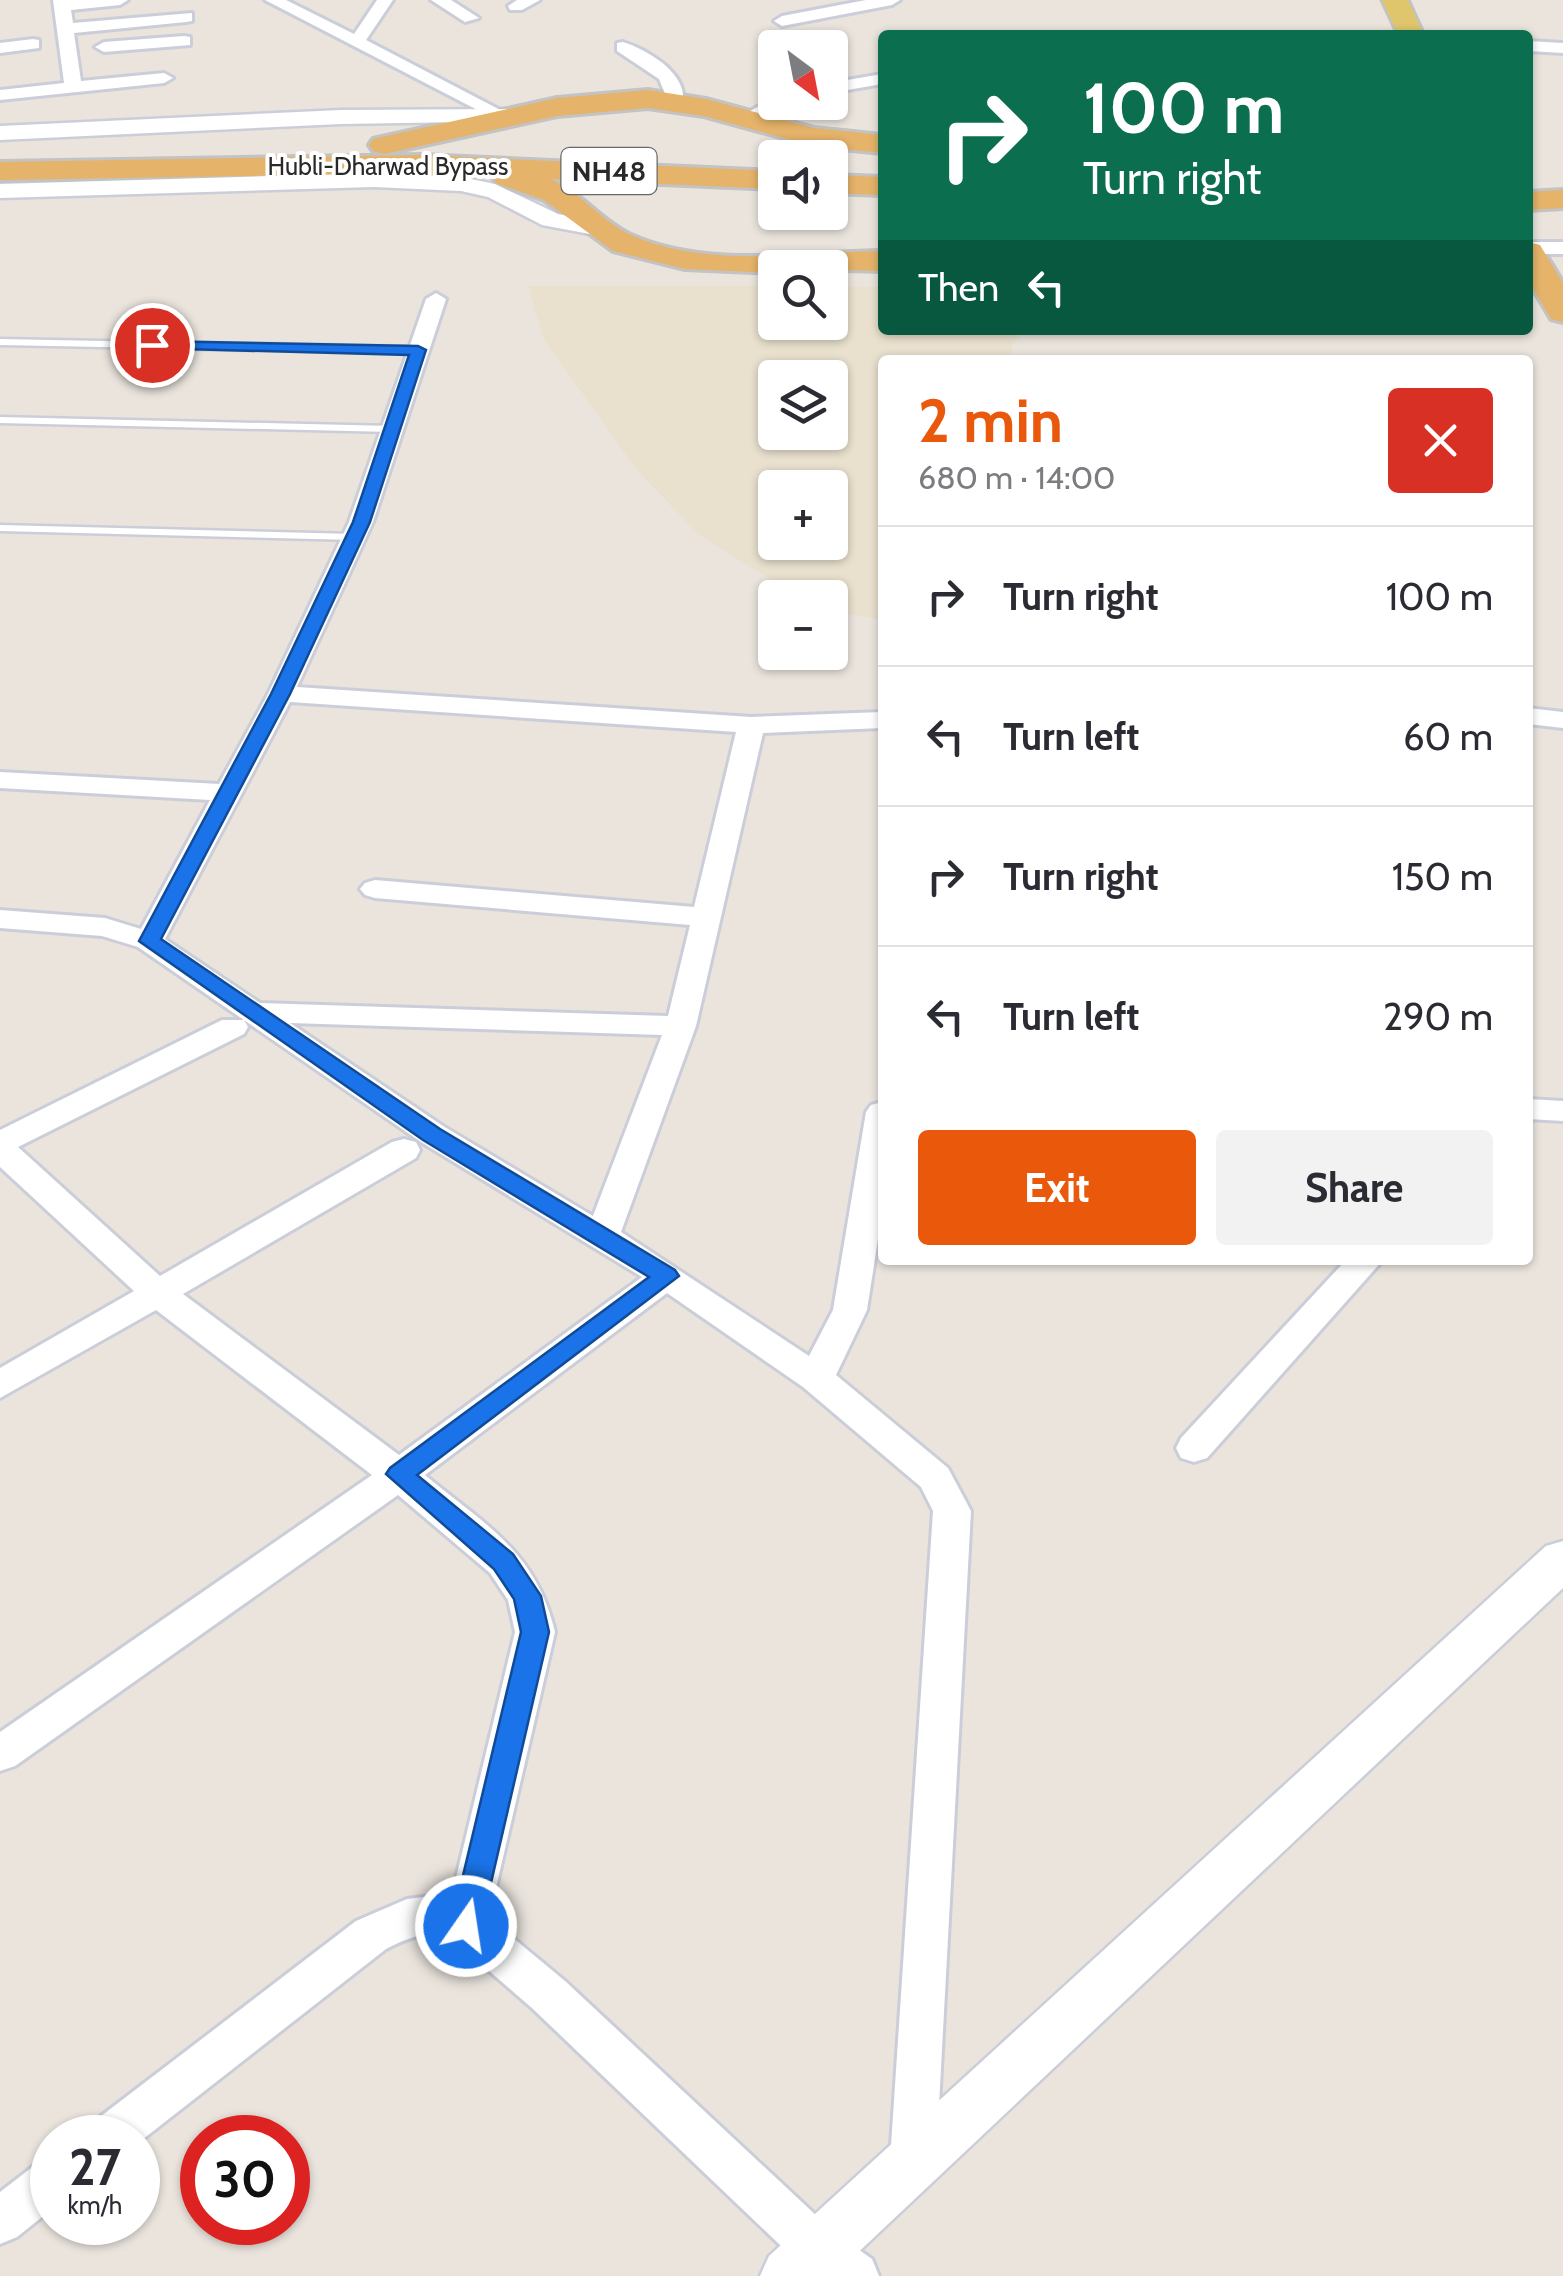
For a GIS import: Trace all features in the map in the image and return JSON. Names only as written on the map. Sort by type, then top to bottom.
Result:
[{"type":"highway","points":[[212,165],[354,150],[557,106],[648,99],[676,102],[813,137],[878,144]]},
{"type":"highway","points":[[557,106],[531,124],[552,144],[577,158],[758,180]]},
{"type":"highway","name":"Hubli-Dharwad Bypass","points":[[0,171],[212,165],[468,166],[758,180]]},
{"type":"highway","points":[[468,166],[539,184],[569,202],[595,228],[620,242],[674,258],[878,261]]},
{"type":"highway","points":[[595,228],[600,207],[620,189],[676,182],[758,180]]},
{"type":"highway","points":[[848,185],[878,186]]},
{"type":"highway","points":[[1533,200],[1563,199]]},
{"type":"highway","points":[[1533,259],[1563,313]]},
{"type":"highway","points":[[1533,300],[1563,313]]},
{"type":"main road","points":[[1395,0],[1409,30]]},
{"type":"street","points":[[73,87],[63,60],[66,29],[62,3],[120,0]]},
{"type":"street","points":[[272,0],[503,115]]},
{"type":"street","points":[[358,40],[385,0]]},
{"type":"street","points":[[439,0],[471,18]]},
{"type":"street","points":[[782,22],[892,0]]},
{"type":"street","points":[[66,29],[186,17]]},
{"type":"street","points":[[63,60],[184,41]]},
{"type":"street","points":[[0,48],[33,44]]},
{"type":"street","points":[[1533,46],[1563,48]]},
{"type":"street","points":[[623,47],[674,83],[676,102]]},
{"type":"street","points":[[0,95],[164,78]]},
{"type":"street","points":[[848,85],[878,80]]},
{"type":"street","points":[[743,120],[758,112]]},
{"type":"street","points":[[0,133],[503,115]]},
{"type":"street","points":[[0,191],[374,180],[462,184],[495,191],[552,220],[595,228]]},
{"type":"street","points":[[1533,250],[1563,248]]},
{"type":"street","points":[[150,941],[280,694],[354,536],[436,299]]},
{"type":"street","points":[[280,694],[751,724],[878,720]]},
{"type":"street","points":[[1533,717],[1563,720]]},
{"type":"street","points":[[602,1237],[681,1026],[751,724]]},
{"type":"street","points":[[0,780],[228,793]]},
{"type":"street","points":[[375,889],[705,917]]},
{"type":"street","points":[[0,920],[105,927],[150,941],[244,1020],[666,1276],[816,1378],[934,1478],[952,1511],[913,2160]]},
{"type":"street","points":[[466,1926],[535,1632],[528,1596],[504,1562],[399,1474],[157,1293],[0,1146],[244,1020],[681,1026]]},
{"type":"street","points":[[1533,1109],[1563,1111]]},
{"type":"street","points":[[816,1378],[850,1310],[878,1137]]},
{"type":"street","points":[[0,1385],[404,1150]]},
{"type":"street","points":[[1194,1448],[1361,1265]]},
{"type":"street","points":[[0,1754],[399,1474],[666,1276]]},
{"type":"street","points":[[138,2115],[371,1935],[407,1918],[440,1914],[466,1926],[549,1995],[821,2267],[913,2160],[1563,1559]]},
{"type":"street","points":[[0,2221],[30,2198]]},
{"type":"lane","points":[[0,342],[418,350]]},
{"type":"lane","points":[[0,420],[392,429]]},
{"type":"lane","points":[[0,528],[354,536]]},
{"type":"shaded area","points":[[528,286],[758,286],[758,340],[848,340],[848,286],[878,287],[878,335],[1020,335],[1011,355],[878,355],[878,619],[848,613],[848,580],[772,580],[699,535],[636,469],[543,338]]},
{"type":"route","points":[[152,345],[418,350],[361,522],[280,694],[150,941],[432,1134],[666,1276],[399,1474],[504,1562],[528,1596],[535,1632],[466,1926]]}]
